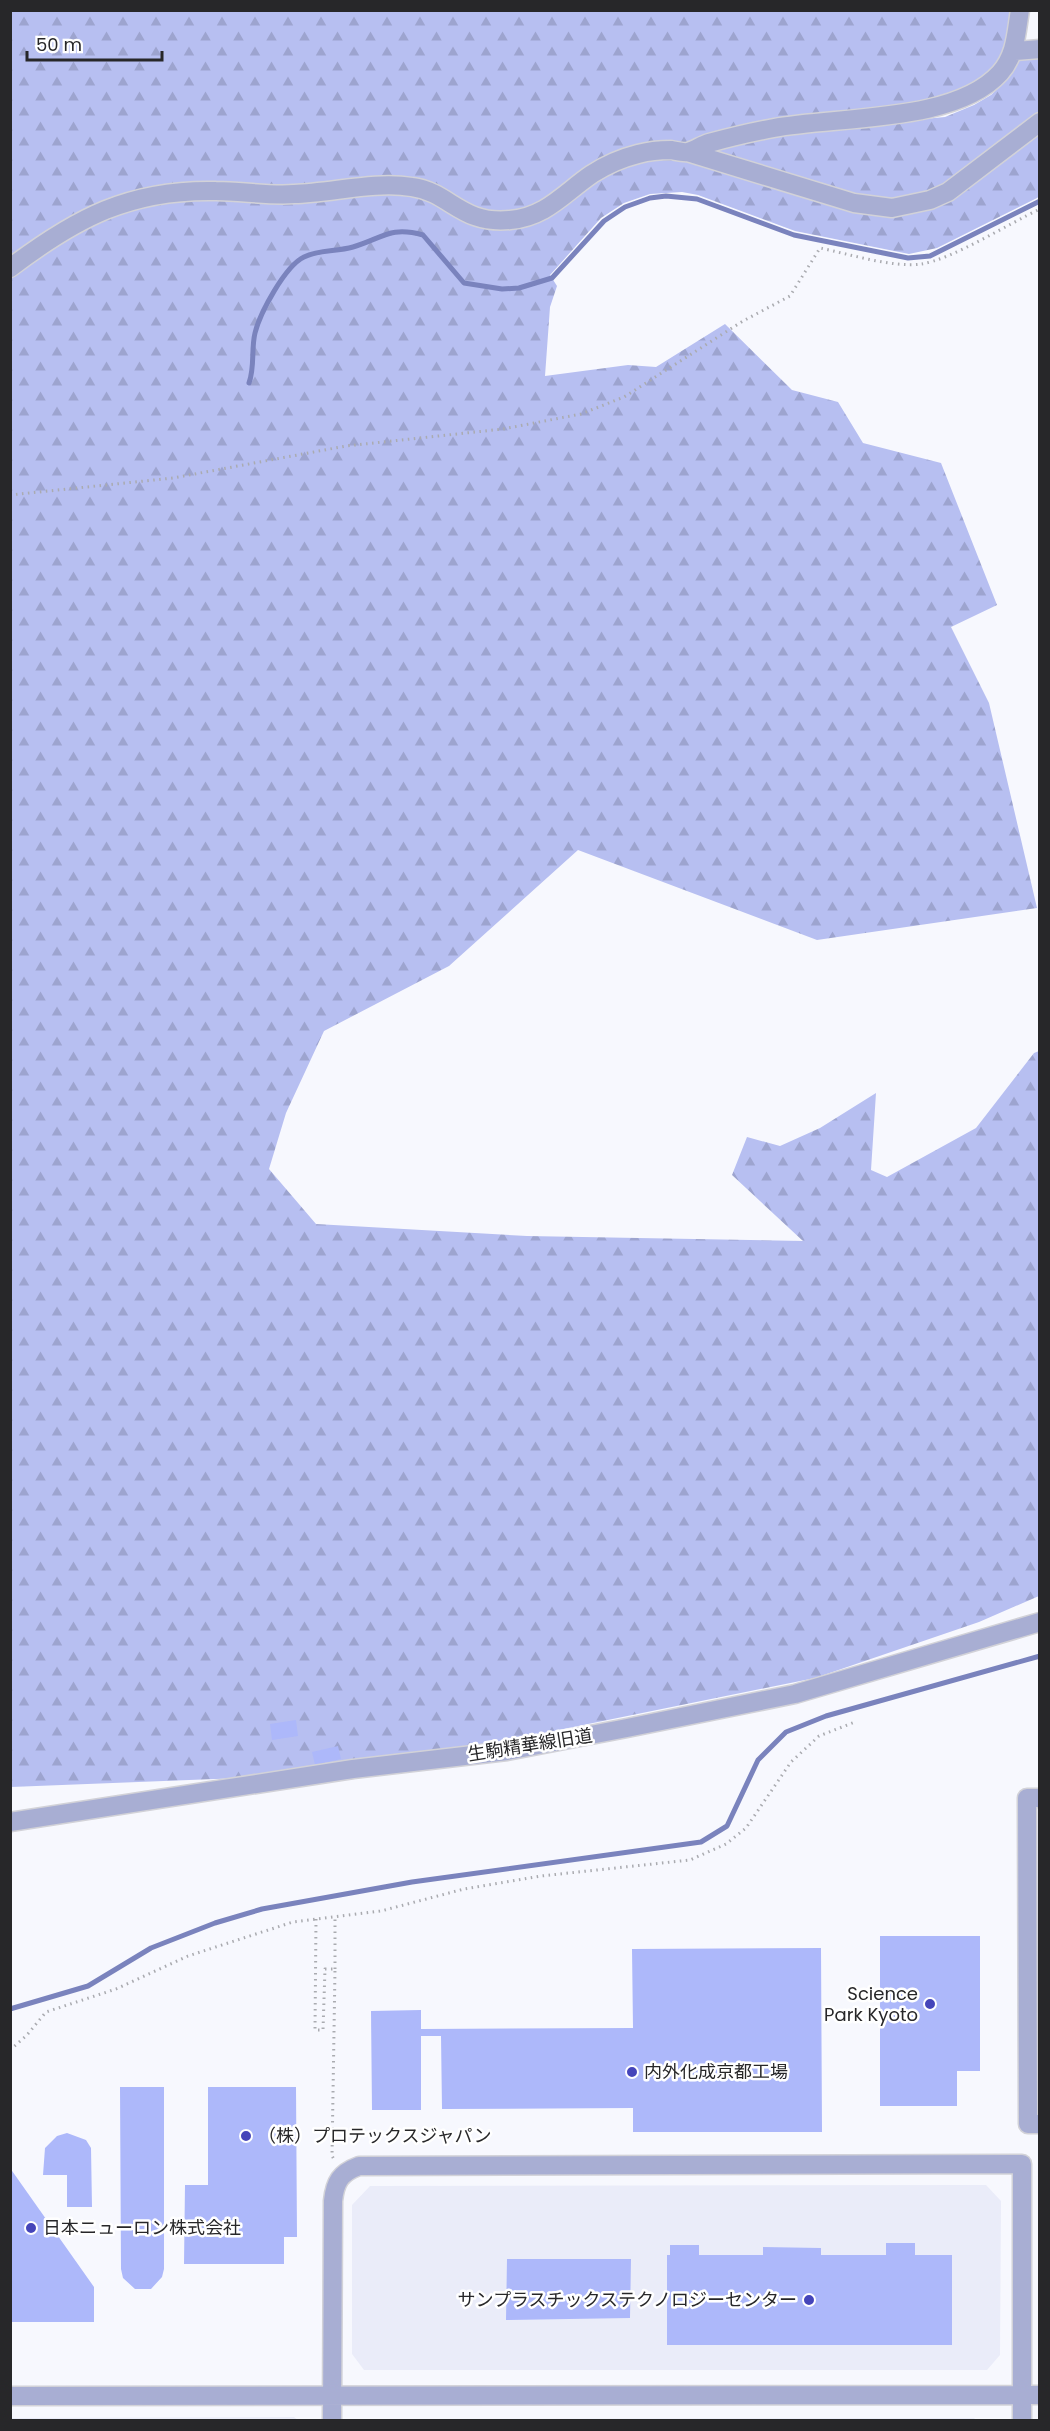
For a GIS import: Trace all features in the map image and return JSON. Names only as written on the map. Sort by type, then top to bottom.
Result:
[{"type":"street","points":[[687,152],[740,134],[941,106],[985,85],[999,74],[1015,51],[1020,10]]},
{"type":"street","points":[[1015,51],[1040,49]]},
{"type":"street","points":[[10,268],[86,217],[130,201],[166,193],[217,191],[285,195],[408,186],[429,191],[474,217],[514,220],[550,208],[592,174],[624,159],[655,151],[687,152],[854,203],[892,208],[930,200],[948,192],[1040,122]]},
{"type":"street","name":"生駒精華線旧道","points":[[10,1822],[353,1769],[507,1751],[795,1694],[1040,1622]]},
{"type":"street","points":[[1040,1798],[1027,1798],[1028,2124],[1040,2124]]},
{"type":"street","points":[[332,2421],[333,2201],[335,2185],[342,2175],[359,2166],[1031,2164],[1031,2395],[1022,2421]]},
{"type":"street","points":[[10,2396],[1031,2395]]},
{"type":"path","points":[[10,495],[173,478],[346,446],[503,429],[581,414],[624,397],[744,321],[790,296],[820,248],[896,263],[920,264],[942,257],[1040,209]]},
{"type":"path","points":[[10,2050],[27,2035],[46,2012],[116,1989],[188,1956],[293,1922],[381,1911],[464,1889],[541,1875],[690,1860],[726,1844],[746,1828],[792,1762],[819,1736],[855,1722]]},
{"type":"path","points":[[335,1917],[331,2053],[332,2156],[342,2175]]},
{"type":"path","points":[[316,1919],[315,2030],[323,2030],[325,1969],[335,1969]]},
{"type":"shaded area","points":[[986,2185],[1001,2201],[1000,2355],[987,2370],[364,2370],[352,2354],[352,2205],[370,2186]]},
{"type":"shaded area","points":[[294,2417],[298,2420],[10,2420],[11,2418]]},
{"type":"shaded area","points":[[974,2418],[976,2420],[362,2420],[364,2419]]},
{"type":"green space","points":[[11,11],[1014,11],[1010,37],[996,69],[953,96],[686,146],[671,145],[536,209],[488,215],[441,191],[165,188],[11,262]]},
{"type":"green space","points":[[1039,56],[1040,196],[1037,198],[937,248],[909,254],[795,231],[698,195],[682,192],[650,194],[624,203],[601,218],[550,275],[557,286],[550,307],[545,376],[628,365],[656,367],[725,324],[792,390],[838,402],[863,443],[941,463],[997,605],[951,627],[989,703],[1037,908],[817,940],[578,850],[449,966],[324,1031],[286,1113],[269,1169],[316,1224],[527,1236],[803,1241],[732,1175],[747,1137],[780,1146],[820,1128],[876,1093],[871,1170],[887,1177],[976,1128],[1034,1053],[1039,1051],[1039,1596],[979,1622],[815,1678],[342,1774],[11,1787],[11,277],[89,223],[167,200],[398,192],[418,194],[486,227],[641,160],[706,151],[780,133],[945,117],[991,95],[1005,82],[1019,57]]},
{"type":"building","points":[[296,1720],[298,1736],[272,1740],[270,1724]]},
{"type":"building","points":[[338,1746],[341,1759],[315,1765],[312,1752]]},
{"type":"building","name":"Science Park Kyoto","points":[[880,1936],[980,1936],[980,2071],[957,2071],[957,2106],[880,2106]]},
{"type":"building","name":"内外化成京都工場","points":[[821,1948],[822,2132],[633,2132],[633,2108],[442,2109],[441,2036],[421,2036],[421,2110],[372,2110],[371,2011],[421,2010],[421,2029],[633,2028],[632,1949]]},
{"type":"building","points":[[120,2087],[164,2087],[164,2269],[162,2277],[151,2289],[135,2289],[123,2278],[121,2269]]},
{"type":"building","name":"（株）プロテックスジャパン","points":[[208,2087],[296,2087],[297,2237],[284,2237],[284,2264],[184,2264],[185,2185],[208,2185]]},
{"type":"building","points":[[67,2133],[86,2140],[91,2148],[92,2207],[67,2207],[67,2175],[43,2175],[45,2148],[57,2136]]},
{"type":"building","name":"日本ニューロン株式会社","points":[[10,2168],[94,2287],[94,2322],[10,2322]]},
{"type":"building","name":"サンプラスチックステクノロジーセンター","points":[[886,2243],[915,2243],[915,2255],[952,2255],[952,2345],[667,2345],[667,2255],[670,2255],[670,2245],[699,2245],[699,2255],[763,2255],[763,2247],[821,2248],[821,2255],[886,2255]]},
{"type":"building","points":[[507,2259],[631,2259],[630,2318],[506,2320]]},
{"type":"waterway","points":[[249,383],[258,324],[274,291],[289,270],[310,254],[353,247],[394,232],[423,235],[464,283],[502,289],[519,288],[552,278],[604,221],[625,207],[650,198],[666,196],[697,199],[794,235],[908,258],[930,256],[1040,201]]},
{"type":"waterway","points":[[10,2009],[88,1986],[151,1948],[215,1923],[262,1909],[412,1882],[701,1842],[727,1826],[758,1760],[786,1732],[826,1716],[1040,1656]]},
{"type":"place","name":"Science Park Kyoto","points":[[930,2004]]},
{"type":"place","name":"内外化成京都工場","points":[[632,2072]]},
{"type":"place","name":"（株）プロテックスジャパン","points":[[246,2136]]},
{"type":"place","name":"日本ニューロン株式会社","points":[[31,2228]]},
{"type":"place","name":"サンプラスチックステクノロジーセンター","points":[[809,2300]]}]
